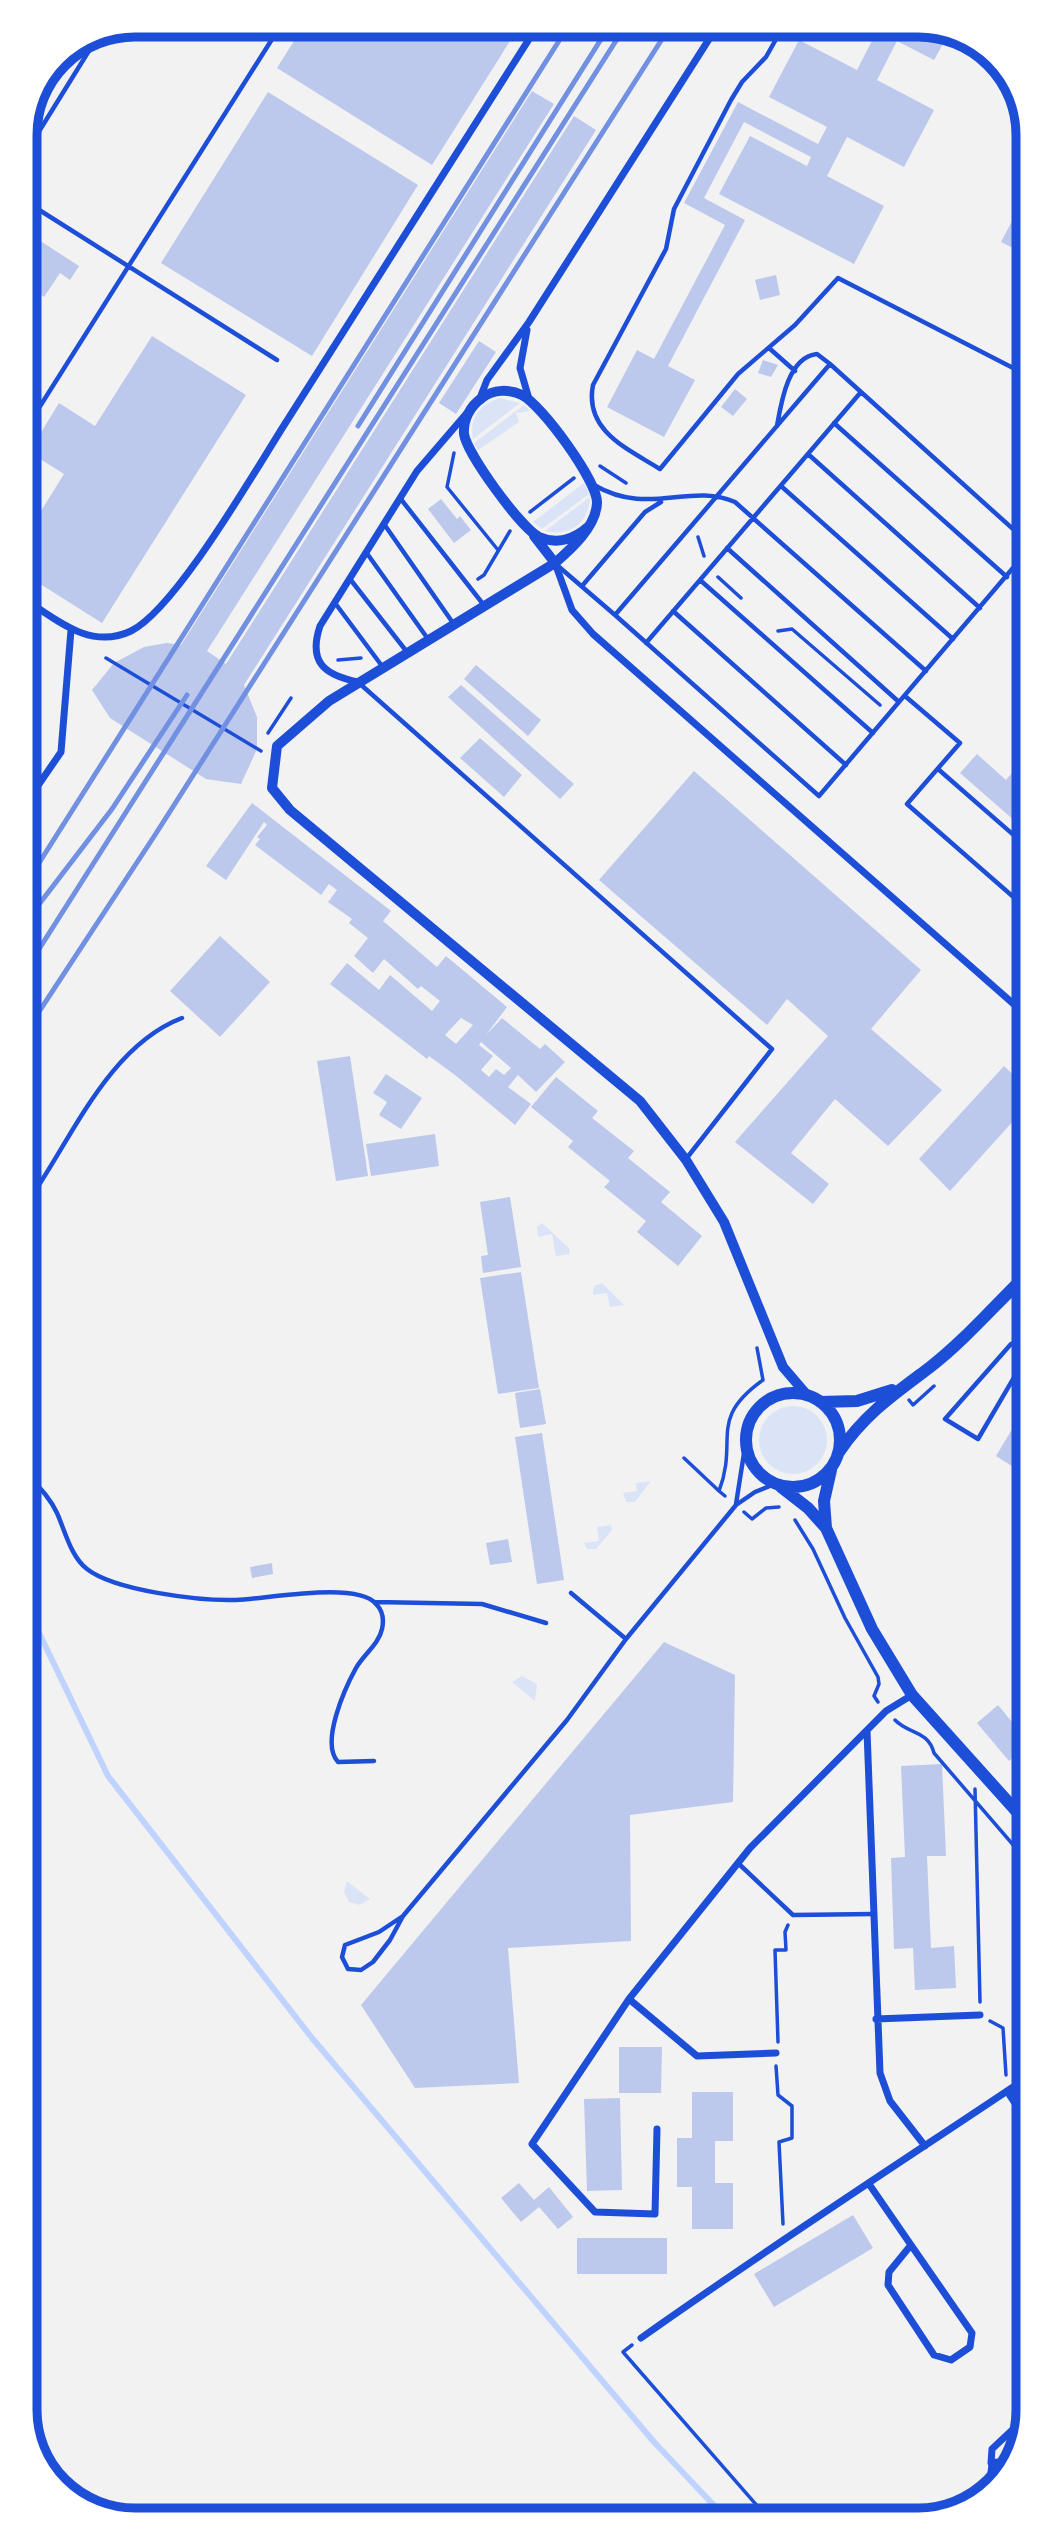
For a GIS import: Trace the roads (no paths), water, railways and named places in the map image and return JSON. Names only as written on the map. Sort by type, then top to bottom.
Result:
[{"type":"main road","points":[[826,1528],[824,1494],[832,1467],[860,1424],[899,1388],[929,1368],[956,1344],[1016,1285]]},
{"type":"main road","points":[[820,1402],[857,1401],[899,1388]]},
{"type":"main road","points":[[839,1453],[838,1425],[820,1402],[807,1395],[780,1394],[768,1400],[750,1420],[745,1447],[757,1471],[808,1508],[826,1528],[872,1629],[912,1695],[1016,1811]]},
{"type":"main road","points":[[778,1485],[810,1485],[832,1467]]},
{"type":"street","points":[[37,607],[71,630],[94,637],[113,637],[130,631],[149,619],[180,581],[266,453],[530,37]]},
{"type":"street","points":[[710,37],[529,322],[487,380],[464,430],[467,447],[555,563],[572,610],[593,634],[1016,1006]]},
{"type":"street","points":[[529,322],[521,349],[520,368],[529,400],[594,485],[596,511],[588,527],[555,563],[329,701],[277,746],[272,788],[290,810],[640,1101],[685,1160],[724,1222],[783,1367],[807,1395]]},
{"type":"street","points":[[359,682],[333,677],[323,668],[316,650],[320,625],[400,497],[476,402],[505,391],[529,400]]},
{"type":"street","points":[[522,521],[540,537],[557,541],[574,537],[588,527]]},
{"type":"street","points":[[37,787],[61,752],[71,630]]},
{"type":"street","points":[[657,2129],[655,2214],[595,2212],[532,2144],[629,1999],[769,1827],[886,1711],[912,1695]]},
{"type":"street","points":[[867,1731],[880,2073],[890,2101],[925,2146]]},
{"type":"street","points":[[629,1999],[697,2056],[776,2053]]},
{"type":"street","points":[[876,2019],[980,2015]]},
{"type":"street","points":[[641,2338],[784,2237],[869,2184],[1016,2085]]},
{"type":"street","points":[[1007,2091],[1016,2105]]},
{"type":"street","points":[[869,2184],[972,2333],[970,2347],[951,2360],[934,2355],[888,2285],[889,2272],[911,2245]]},
{"type":"street","points":[[1002,2461],[991,2463],[992,2449],[1014,2428]]},
{"type":"lane","points":[[37,411],[130,268],[273,37]]},
{"type":"lane","points":[[777,37],[761,65],[737,89],[674,209],[666,248],[593,385],[598,422],[610,438],[660,468],[738,374],[795,326],[838,278],[1016,369]]},
{"type":"lane","points":[[37,135],[91,48]]},
{"type":"lane","points":[[37,209],[277,360]]},
{"type":"lane","points":[[769,348],[795,372]]},
{"type":"lane","points":[[776,427],[784,388],[811,355],[822,357],[1016,532]]},
{"type":"lane","points":[[615,615],[830,364]]},
{"type":"lane","points":[[646,643],[861,392]]},
{"type":"lane","points":[[834,423],[1007,577]]},
{"type":"lane","points":[[807,454],[980,608]]},
{"type":"lane","points":[[594,485],[627,500],[717,496],[735,502],[926,671]]},
{"type":"lane","points":[[781,486],[953,639]]},
{"type":"lane","points":[[400,497],[484,606]]},
{"type":"lane","points":[[582,586],[645,512],[657,503],[672,499]]},
{"type":"lane","points":[[383,524],[454,624]]},
{"type":"lane","points":[[727,548],[900,702]]},
{"type":"lane","points":[[366,552],[429,640]]},
{"type":"lane","points":[[555,563],[819,796],[1016,565]]},
{"type":"lane","points":[[350,578],[408,653]]},
{"type":"lane","points":[[700,580],[873,733]]},
{"type":"lane","points":[[334,602],[383,668]]},
{"type":"lane","points":[[673,611],[846,765]]},
{"type":"lane","points":[[359,682],[772,1049],[685,1160]]},
{"type":"lane","points":[[905,695],[960,743],[907,804],[1014,897]]},
{"type":"lane","points":[[938,769],[1016,837]]},
{"type":"lane","points":[[37,1187],[72,1130],[134,1049],[149,1034],[182,1018]]},
{"type":"lane","points":[[1016,1342],[1011,1344],[945,1419],[978,1439],[1016,1374]]},
{"type":"lane","points":[[736,1505],[745,1447]]},
{"type":"lane","points":[[37,1485],[47,1495],[81,1562],[107,1580],[194,1599],[234,1600],[346,1593],[375,1602],[482,1604],[546,1623]]},
{"type":"lane","points":[[403,1916],[379,1931],[345,1945],[342,1957],[348,1969],[361,1970],[373,1962],[403,1916],[567,1720],[626,1639],[736,1505],[755,1492],[778,1485]]},
{"type":"lane","points":[[571,1593],[626,1639]]},
{"type":"lane","points":[[374,1761],[338,1762],[333,1757],[331,1747],[335,1716],[343,1696],[356,1668],[379,1638],[383,1626],[382,1613],[375,1602]]},
{"type":"lane","points":[[740,1864],[793,1915],[874,1914]]},
{"type":"lane","points":[[975,2490],[989,2477],[991,2463]]},
{"type":"waterway","points":[[37,1629],[108,1776],[312,2038],[654,2442],[716,2508]]},
{"type":"railway","points":[[37,866],[561,37]]},
{"type":"railway","points":[[358,426],[602,37]]},
{"type":"railway","points":[[37,952],[618,37]]},
{"type":"railway","points":[[37,1015],[155,835],[663,37]]},
{"type":"railway","points":[[37,907],[112,809],[187,695]]}]
